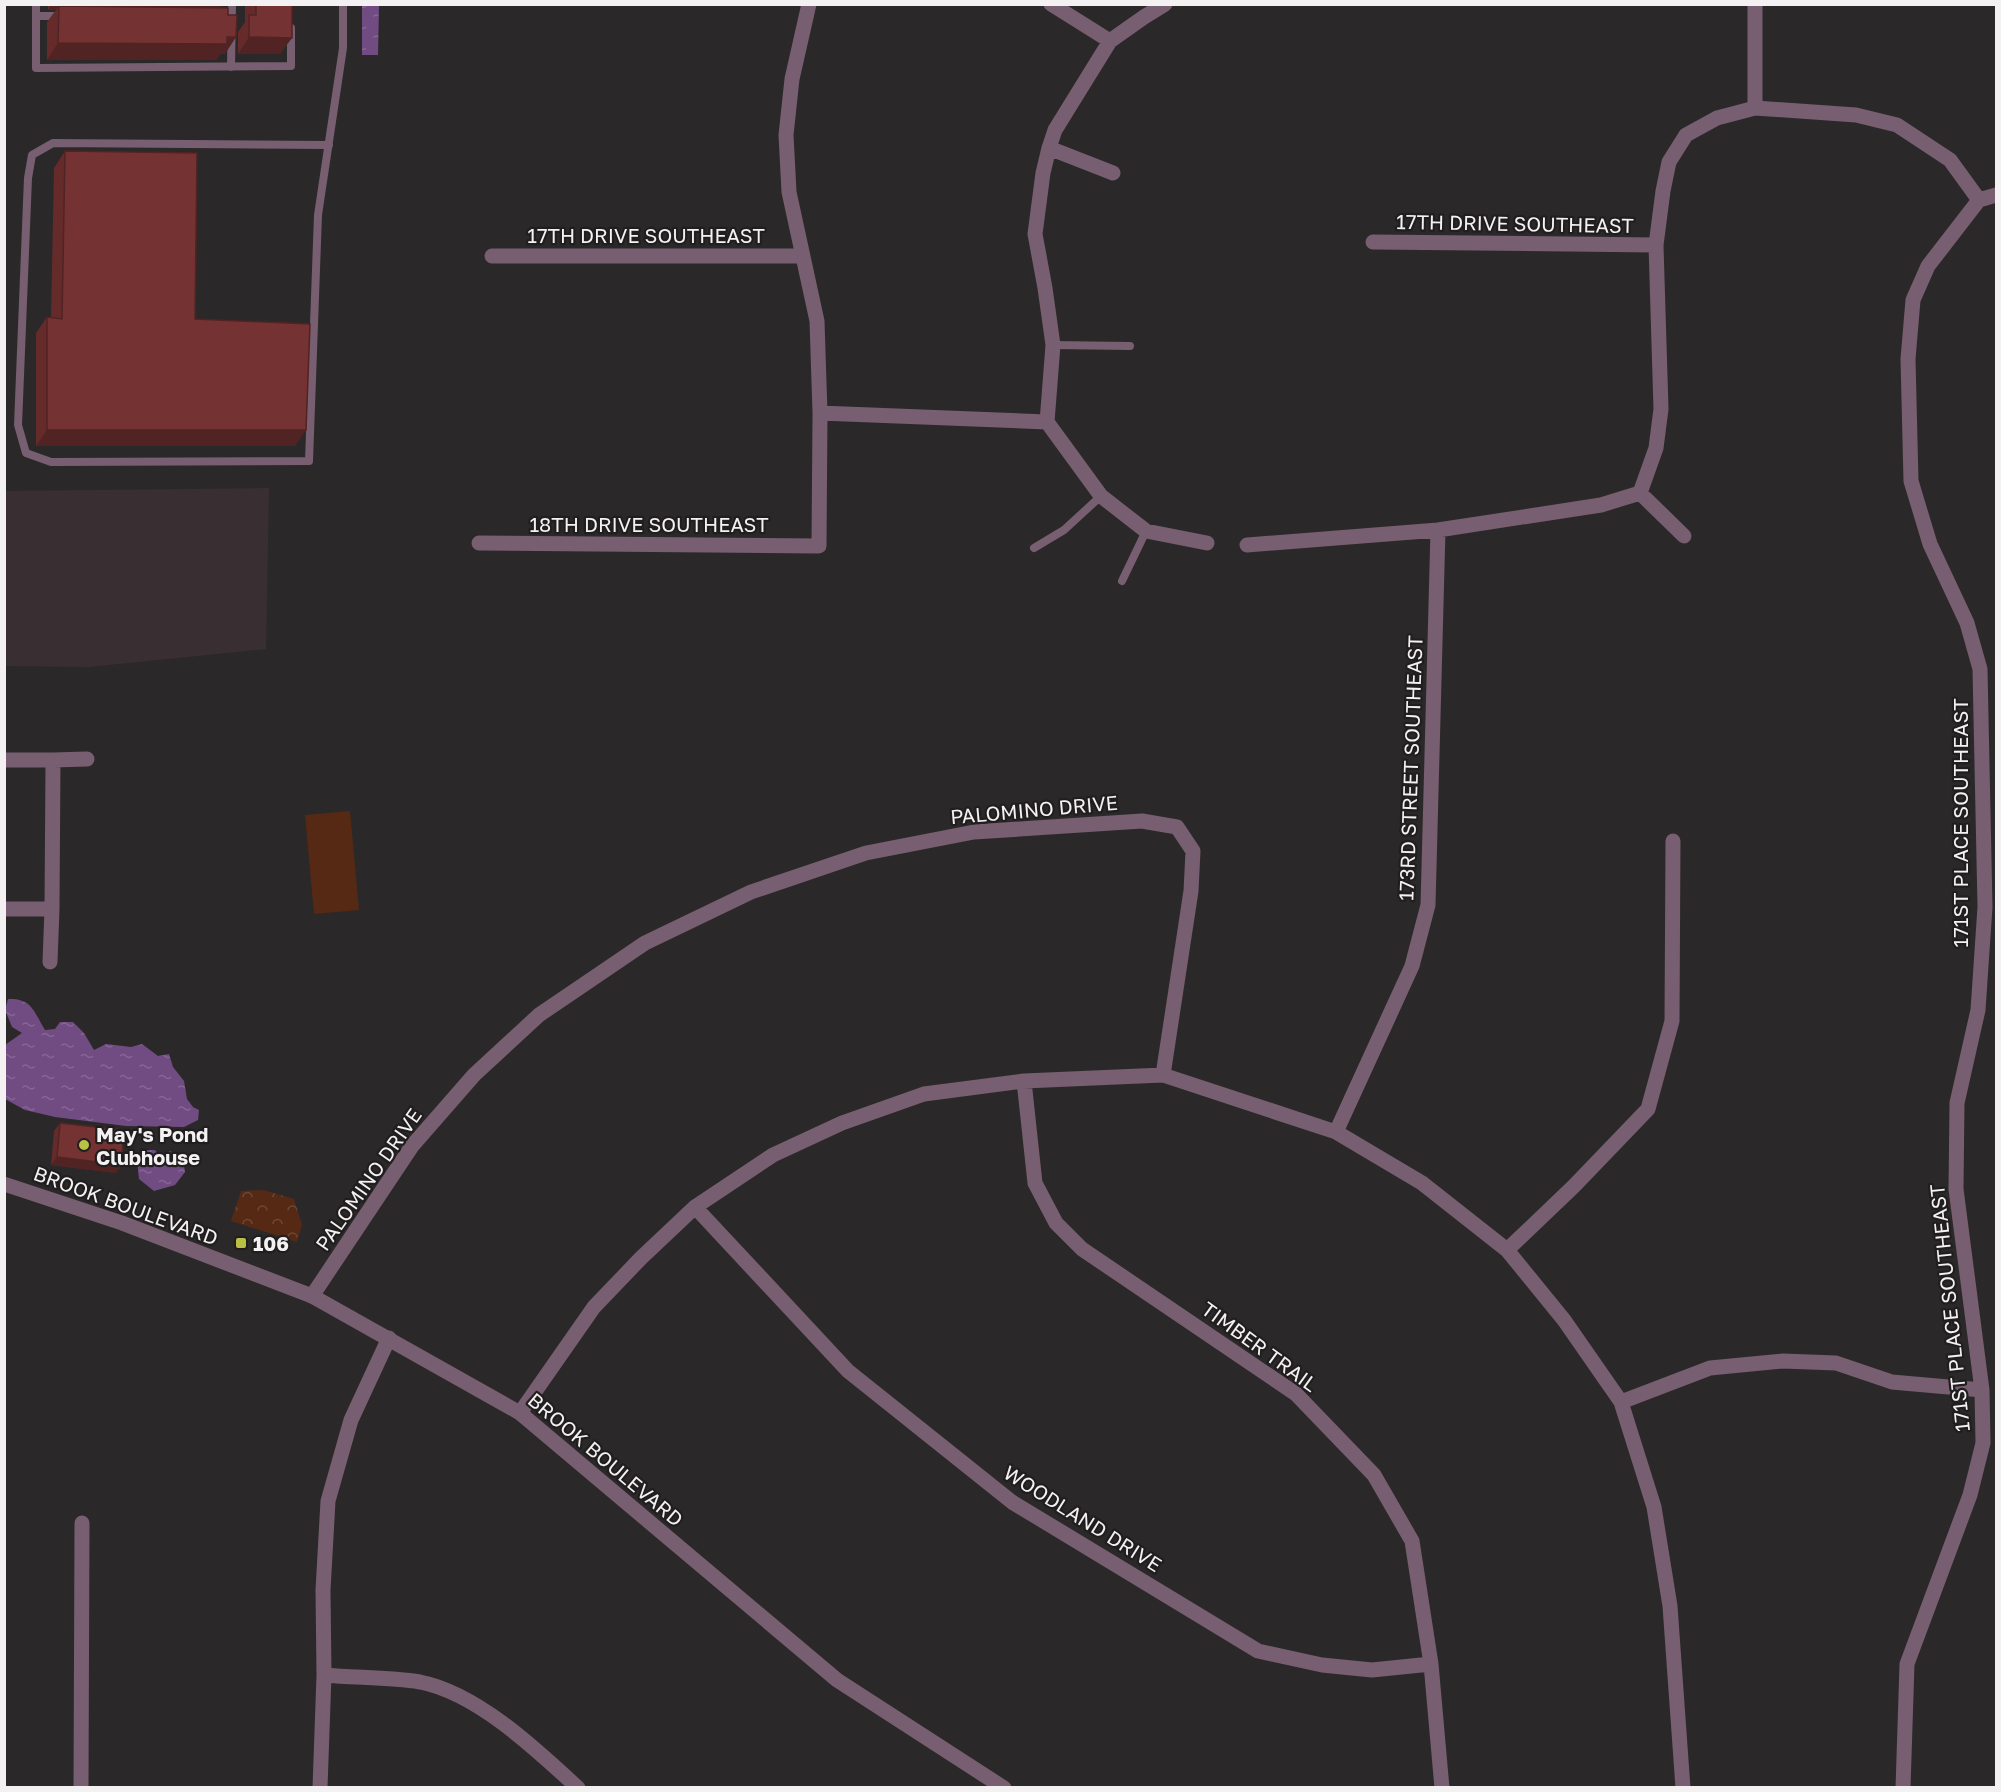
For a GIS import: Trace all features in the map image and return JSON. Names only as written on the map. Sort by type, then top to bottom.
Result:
[{"type":"street","points":[[809,4],[792,79],[786,135],[789,192],[801,256],[817,321],[820,413],[1047,422]]},
{"type":"street","points":[[1051,4],[1110,41]]},
{"type":"street","points":[[1165,4],[1110,41],[1054,130],[1043,173],[1035,234],[1053,345],[1047,422],[1101,496],[1146,531],[1207,543]]},
{"type":"street","points":[[1755,4],[1755,108]]},
{"type":"street","points":[[1640,493],[1656,448],[1660,409],[1656,245],[1669,162],[1686,135],[1717,117],[1755,108],[1856,115],[1897,125],[1950,160],[1979,200],[1996,195]]},
{"type":"street","points":[[1049,148],[1113,173]]},
{"type":"street","name":"171ST PLACE SOUTHEAST","points":[[1903,1788],[1907,1664],[1970,1495],[1983,1443],[1982,1389],[1956,1189],[1957,1102],[1978,1010],[1985,908],[1980,669],[1966,623],[1930,544],[1911,481],[1908,359],[1912,300],[1928,266],[1979,200]]},
{"type":"street","name":"17TH DRIVE SOUTHEAST","points":[[1373,242],[1656,245]]},
{"type":"street","name":"17TH DRIVE SOUTHEAST","points":[[492,256],[801,256]]},
{"type":"street","name":"18TH DRIVE SOUTHEAST","points":[[479,543],[819,546],[820,413]]},
{"type":"street","points":[[1247,544],[1438,530],[1601,505],[1640,493]]},
{"type":"street","points":[[1640,493],[1684,536]]},
{"type":"street","name":"173RD STREET SOUTHEAST","points":[[1335,1132],[1412,966],[1428,905],[1438,530]]},
{"type":"street","points":[[4,760],[87,759]]},
{"type":"street","points":[[50,962],[53,760]]},
{"type":"street","name":"PALOMINO DRIVE","points":[[312,1296],[412,1146],[474,1075],[539,1015],[645,943],[751,892],[866,853],[974,832],[1142,821],[1177,827],[1193,851],[1191,891],[1163,1075]]},
{"type":"street","points":[[1507,1250],[1574,1186],[1648,1109],[1672,1021],[1673,841]]},
{"type":"street","points":[[4,909],[51,909]]},
{"type":"street","points":[[520,1413],[594,1307],[641,1258],[695,1208],[773,1155],[842,1123],[924,1094],[1024,1081],[1163,1075],[1335,1132],[1422,1183],[1507,1250],[1564,1320],[1621,1402],[1654,1507],[1670,1606],[1683,1788]]},
{"type":"street","name":"TIMBER TRAIL","points":[[1024,1081],[1035,1183],[1056,1224],[1082,1249],[1296,1394],[1374,1475],[1412,1541],[1431,1664],[1442,1788]]},
{"type":"street","name":"BROOK BOULEVARD","points":[[4,1184],[122,1223],[312,1296],[520,1413],[837,1680],[1004,1788]]},
{"type":"street","name":"WOODLAND DRIVE","points":[[695,1208],[848,1371],[1012,1502],[1258,1651],[1322,1665],[1372,1670],[1431,1664]]},
{"type":"street","points":[[320,1788],[324,1675],[323,1590],[328,1501],[351,1420],[389,1338]]},
{"type":"street","points":[[1621,1402],[1710,1368],[1783,1361],[1836,1363],[1892,1382],[1982,1389]]},
{"type":"street","points":[[81,1788],[82,1523]]},
{"type":"street","points":[[324,1675],[421,1683],[462,1698],[524,1738],[578,1788]]},
{"type":"lane","points":[[36,4],[36,68],[291,66],[291,15]]},
{"type":"lane","points":[[231,67],[232,4]]},
{"type":"lane","points":[[329,145],[53,144],[32,155],[28,178],[18,425],[26,453],[51,462],[309,461],[318,215],[329,145],[343,48],[343,4]]},
{"type":"lane","points":[[36,16],[71,16]]},
{"type":"lane","points":[[220,18],[232,18]]},
{"type":"lane","points":[[1053,345],[1130,346]]},
{"type":"lane","points":[[1034,548],[1065,530],[1101,496]]},
{"type":"lane","points":[[1122,581],[1146,531]]},
{"type":"shaded area","points":[[269,488],[266,649],[89,667],[5,666],[5,491]]},
{"type":"green space","points":[[350,811],[359,910],[314,914],[305,815]]},
{"type":"green space","points":[[263,1190],[294,1199],[302,1225],[297,1242],[231,1221],[241,1191]]},
{"type":"water","points":[[362,5],[379,5],[378,55],[362,55]]},
{"type":"water","points":[[8,999],[22,1001],[31,1007],[45,1030],[55,1029],[60,1022],[73,1022],[84,1033],[94,1050],[106,1044],[131,1047],[142,1044],[158,1056],[169,1054],[173,1067],[184,1081],[187,1099],[193,1107],[199,1110],[198,1120],[184,1127],[126,1126],[55,1117],[25,1110],[5,1099],[5,1045],[22,1033],[12,1027],[5,1010]]},
{"type":"water","points":[[146,1150],[155,1150],[159,1155],[165,1156],[170,1151],[183,1158],[185,1172],[175,1185],[154,1191],[139,1179],[137,1161]]},
{"type":"building","points":[[256,4],[292,4],[292,38],[249,37],[249,15],[256,15]]},
{"type":"building","points":[[59,6],[228,8],[228,15],[237,15],[236,37],[227,37],[227,44],[58,43]]},
{"type":"building","points":[[65,151],[197,153],[195,319],[310,324],[306,430],[47,430],[47,317],[62,319]]},
{"type":"building","name":"May's Pond Clubhouse","points":[[60,1123],[123,1130],[122,1165],[57,1157]]},
{"type":"place","name":"May's Pond Clubhouse","points":[[84,1145]]},
{"type":"place","name":"106","points":[[241,1243]]}]
